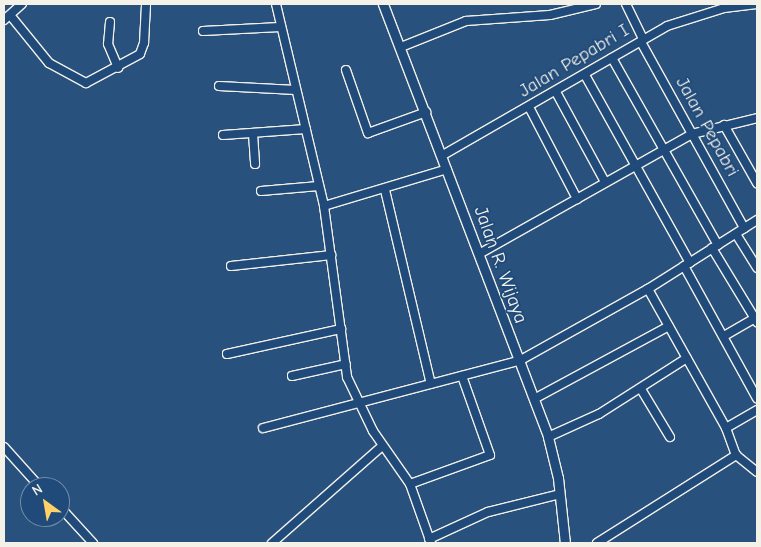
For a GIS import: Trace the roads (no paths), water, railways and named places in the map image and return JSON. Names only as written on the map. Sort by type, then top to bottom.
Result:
[{"type":"street","points":[[22,4],[7,18],[49,62],[78,81],[90,82],[118,68],[142,51],[146,4]]},
{"type":"street","points":[[276,4],[324,206],[347,377],[382,446],[410,484],[430,541],[488,512],[560,494]]},
{"type":"street","name":"Jalan R. Wijaya","points":[[383,4],[402,47],[548,437],[560,494],[565,543]]},
{"type":"street","points":[[402,47],[466,21],[550,15],[596,4]]},
{"type":"street","name":"Jalan Pepabri","points":[[626,4],[642,40],[744,228]]},
{"type":"street","name":"Jalan Pepabri I","points":[[443,155],[556,92],[667,26],[724,8],[757,4]]},
{"type":"street","points":[[110,22],[109,51],[118,68]]},
{"type":"street","points":[[203,31],[280,27]]},
{"type":"street","points":[[612,58],[665,150],[715,247],[756,319],[724,336]]},
{"type":"street","points":[[346,70],[368,133],[426,112]]},
{"type":"street","points":[[584,75],[757,398]]},
{"type":"street","points":[[219,86],[296,90]]},
{"type":"street","points":[[556,92],[605,182]]},
{"type":"street","points":[[529,107],[577,199]]},
{"type":"street","points":[[479,254],[692,134],[757,118]]},
{"type":"street","points":[[724,125],[757,183]]},
{"type":"street","points":[[223,135],[306,129]]},
{"type":"street","points":[[253,134],[255,164]]},
{"type":"street","points":[[324,206],[385,190],[447,169]]},
{"type":"street","points":[[261,191],[319,186]]},
{"type":"street","points":[[385,190],[431,384]]},
{"type":"street","points":[[263,428],[358,401],[519,361],[648,289],[757,220]]},
{"type":"street","points":[[736,234],[757,268]]},
{"type":"street","points":[[231,266],[331,255]]},
{"type":"street","points":[[648,289],[726,428],[736,455],[757,472]]},
{"type":"street","points":[[534,399],[669,326]]},
{"type":"street","points":[[228,354],[341,329]]},
{"type":"street","points":[[548,437],[599,414],[687,358]]},
{"type":"street","points":[[292,376],[346,364]]},
{"type":"street","points":[[410,484],[490,455],[462,376]]},
{"type":"street","points":[[641,389],[670,437]]},
{"type":"street","points":[[726,428],[757,410]]},
{"type":"street","points":[[272,543],[382,446]]},
{"type":"street","points":[[4,447],[31,477]]},
{"type":"street","points":[[598,543],[736,455]]},
{"type":"street","points":[[70,518],[93,543]]}]
